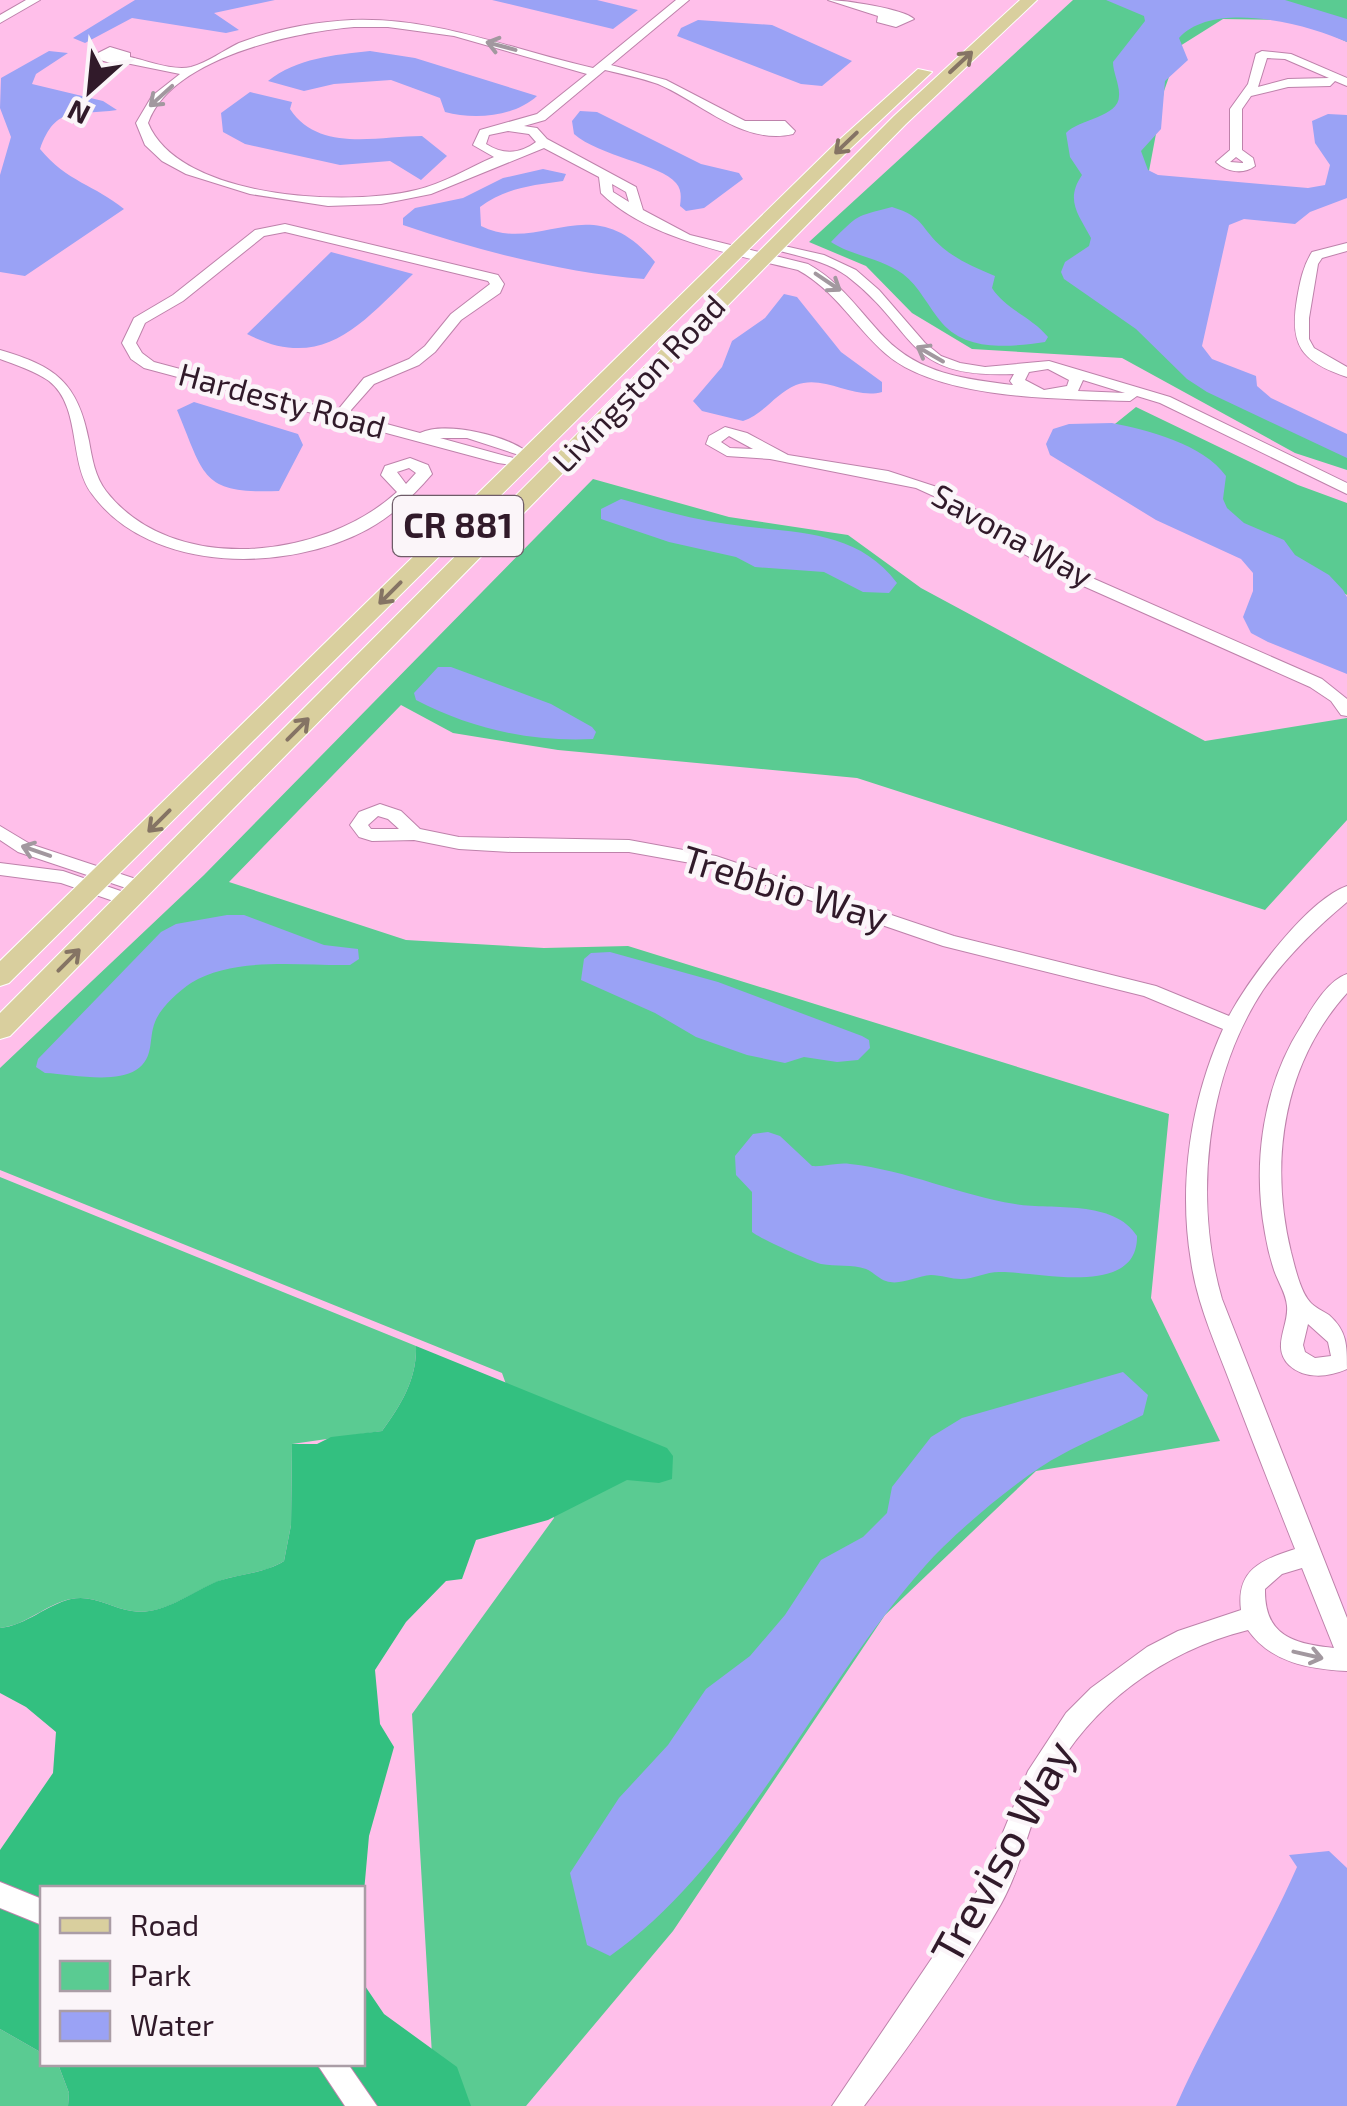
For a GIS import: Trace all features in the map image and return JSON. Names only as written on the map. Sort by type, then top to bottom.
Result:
[{"type":"main road","name":"Livingston Road","points":[[0,977],[525,459],[1029,0]]},
{"type":"main road","name":"Livingston Road","points":[[0,1029],[940,57]]},
{"type":"street","points":[[0,20],[34,0]]},
{"type":"street","points":[[481,166],[481,136],[541,117],[683,0]]},
{"type":"street","points":[[834,0],[884,14]]},
{"type":"street","points":[[542,140],[519,154],[481,166],[432,190],[362,202],[310,201],[223,181],[204,182],[159,154],[142,129],[151,103],[187,73],[231,50],[272,36],[374,24],[454,33],[662,82],[716,114],[749,124]]},
{"type":"street","points":[[1236,151],[1236,109],[1249,93],[1259,58],[1268,52],[1347,82]]},
{"type":"street","points":[[122,59],[187,73]]},
{"type":"street","points":[[1249,93],[1288,83],[1347,82]]},
{"type":"street","points":[[541,117],[538,129],[542,140]]},
{"type":"street","points":[[508,127],[529,129],[604,177],[607,193],[685,238],[756,249],[848,271],[868,288],[921,352],[933,358],[983,370],[1040,365],[1066,370],[1176,406],[1347,489]]},
{"type":"street","points":[[483,150],[569,156]]},
{"type":"street","name":"Hardesty Road","points":[[347,418],[344,410],[369,382],[414,362],[430,350],[456,317],[495,290],[493,278],[285,228],[273,230],[260,233],[178,298],[139,321],[128,343],[136,356],[150,365],[347,418],[415,436],[525,459]]},
{"type":"street","points":[[1347,247],[1317,256],[1311,264],[1301,335],[1306,349],[1347,373]]},
{"type":"street","points":[[756,249],[834,284],[882,342],[906,362],[956,380],[1048,395],[1134,398],[1176,406]]},
{"type":"street","points":[[0,354],[60,384],[72,404],[88,472],[113,508],[149,533],[191,548],[230,553],[309,546],[361,527],[405,492]]},
{"type":"street","points":[[1024,369],[1017,381],[1032,392]]},
{"type":"street","points":[[1048,395],[1073,388],[1076,379],[1066,370]]},
{"type":"street","name":"Savona Way","points":[[768,454],[887,474],[925,486],[960,503],[1044,560],[1316,683],[1347,712]]},
{"type":"street","points":[[0,832],[24,848],[134,893]]},
{"type":"street","name":"Trebbio Way","points":[[414,834],[459,843],[512,846],[630,846],[716,862],[950,941],[1148,991],[1238,1020]]},
{"type":"street","points":[[0,869],[98,881]]},
{"type":"street","points":[[1345,895],[1288,945],[1258,983],[1238,1020],[1208,1111],[1197,1168],[1196,1215],[1203,1266],[1235,1364],[1347,1650]]},
{"type":"street","points":[[1300,1307],[1284,1266],[1276,1220],[1270,1176],[1273,1126],[1304,1035],[1347,980]]},
{"type":"street","points":[[1310,1555],[1274,1566],[1253,1585],[1254,1618],[1269,1639],[1286,1649],[1304,1656],[1347,1660]]},
{"type":"street","name":"Treviso Way","points":[[846,2106],[992,1892],[1050,1756],[1089,1705],[1136,1668],[1176,1644],[1211,1628],[1254,1618]]},
{"type":"street","points":[[0,1895],[40,1911]]},
{"type":"street","points":[[333,2066],[363,2106]]},
{"type":"green space","points":[[1073,0],[1347,0],[1347,42],[1298,20],[1223,19],[1180,46],[1164,91],[1149,171],[1169,297],[1211,372],[1347,444],[1347,470],[1295,453],[1122,358],[972,349],[912,313],[866,266],[809,242]]},
{"type":"green space","points":[[1136,407],[1298,485],[1347,503],[1347,595],[1249,539],[1100,436]]},
{"type":"green space","points":[[593,479],[729,517],[848,535],[921,588],[1205,741],[1347,718],[1347,820],[1265,910],[857,778],[558,750],[453,733],[401,705],[229,882],[406,940],[544,948],[628,946],[1169,1114],[1151,1298],[1220,1441],[1036,1471],[885,1615],[673,1931],[526,2106],[435,2106],[412,1714],[554,1518],[502,1373],[0,1170],[0,1068],[204,875]]},
{"type":"green space","points":[[0,1177],[416,1346],[414,1370],[406,1391],[382,1431],[292,1444],[291,1525],[284,1561],[219,1581],[155,1610],[132,1611],[79,1598],[0,1628]]},
{"type":"green space","points":[[416,1346],[667,1448],[673,1456],[672,1479],[659,1483],[627,1480],[548,1520],[476,1540],[462,1579],[446,1581],[406,1622],[375,1670],[380,1724],[394,1747],[369,1836],[365,1886],[40,1886],[40,2052],[0,2029],[0,1850],[53,1773],[56,1732],[26,1707],[0,1693],[0,1628],[79,1598],[132,1611],[155,1610],[218,1581],[284,1561],[291,1525],[292,1444],[317,1444],[331,1437],[382,1431],[407,1391]]},
{"type":"green space","points":[[365,1986],[384,2014],[457,2067],[471,2106],[68,2106],[69,2093],[59,2066],[365,2066]]},
{"type":"green space","points":[[0,2029],[40,2052],[40,2066],[59,2066],[69,2093],[68,2106],[0,2106]]},
{"type":"water","points":[[135,0],[275,0],[214,13],[239,30],[226,33],[132,18],[85,43],[73,38]]},
{"type":"water","points":[[492,0],[597,0],[638,10],[613,29]]},
{"type":"water","points":[[1106,0],[1285,0],[1347,19],[1347,42],[1308,28],[1260,19],[1214,20],[1194,26],[1179,38],[1188,60],[1165,81],[1161,129],[1141,151],[1148,170],[1158,175],[1308,188],[1325,185],[1330,165],[1315,143],[1312,121],[1328,114],[1347,115],[1347,198],[1310,212],[1295,224],[1244,219],[1229,225],[1202,346],[1212,359],[1256,376],[1257,386],[1271,398],[1347,434],[1347,458],[1207,392],[1187,379],[1136,329],[1064,279],[1061,272],[1065,262],[1089,246],[1091,238],[1075,207],[1074,192],[1082,175],[1070,157],[1066,133],[1113,109],[1119,92],[1113,62],[1145,21],[1144,16]]},
{"type":"water","points":[[698,20],[772,25],[852,61],[822,86],[801,84],[677,36],[681,28]]},
{"type":"water","points":[[49,51],[68,53],[36,74],[32,84],[103,101],[117,110],[61,118],[40,149],[60,169],[124,209],[25,276],[0,272],[0,175],[11,137],[0,108],[1,78]]},
{"type":"water","points":[[370,51],[415,58],[537,96],[505,112],[468,116],[445,112],[440,98],[391,80],[334,84],[304,91],[268,81],[304,62]]},
{"type":"water","points":[[250,92],[292,102],[290,109],[317,132],[350,139],[422,136],[447,156],[421,180],[390,161],[340,165],[245,144],[223,132],[221,113]]},
{"type":"water","points":[[580,111],[597,112],[701,164],[739,173],[743,179],[704,208],[686,211],[680,206],[678,186],[668,176],[574,134],[572,121]]},
{"type":"water","points":[[543,169],[566,174],[563,181],[499,195],[480,207],[481,226],[503,233],[566,226],[609,228],[632,240],[655,262],[644,279],[522,260],[403,225],[403,218],[415,208],[463,198],[503,178]]},
{"type":"water","points":[[892,207],[917,219],[955,257],[995,276],[992,288],[997,295],[1042,330],[1048,337],[1045,342],[1004,346],[964,339],[942,323],[903,274],[831,242],[858,218]]},
{"type":"water","points":[[331,252],[413,274],[358,325],[319,345],[274,345],[247,334]]},
{"type":"water","points":[[784,294],[797,297],[841,352],[882,382],[882,392],[861,393],[807,382],[789,389],[743,421],[702,411],[693,401],[722,367],[732,341],[765,318]]},
{"type":"water","points":[[194,402],[298,434],[303,445],[279,491],[234,489],[209,477],[177,410]]},
{"type":"water","points":[[1112,423],[1158,434],[1204,455],[1226,476],[1223,499],[1227,508],[1244,523],[1284,540],[1295,555],[1329,575],[1347,597],[1347,674],[1251,633],[1243,617],[1253,591],[1253,573],[1241,559],[1156,520],[1050,455],[1046,444],[1053,429],[1069,424]]},
{"type":"water","points":[[621,499],[700,519],[841,542],[880,565],[897,583],[889,593],[863,592],[824,572],[755,567],[736,557],[669,542],[601,519],[601,509]]},
{"type":"water","points":[[438,667],[451,667],[551,704],[592,727],[596,732],[593,739],[502,732],[458,719],[416,700],[414,693]]},
{"type":"water","points":[[244,915],[324,945],[358,949],[359,959],[350,965],[227,969],[191,983],[161,1011],[146,1060],[127,1074],[79,1076],[45,1073],[36,1067],[38,1059],[161,932],[176,924]]},
{"type":"water","points":[[610,952],[718,982],[862,1036],[869,1040],[870,1048],[858,1060],[837,1062],[804,1057],[785,1063],[696,1037],[655,1013],[581,980],[584,959],[591,953]]},
{"type":"water","points":[[768,1132],[780,1136],[812,1166],[871,1167],[994,1200],[1081,1208],[1113,1216],[1137,1236],[1133,1256],[1121,1268],[1103,1275],[1058,1277],[999,1272],[961,1279],[931,1275],[897,1282],[883,1280],[861,1267],[816,1262],[752,1232],[752,1192],[736,1175],[735,1156],[753,1134]]},
{"type":"water","points":[[1123,1372],[1148,1395],[1143,1415],[1045,1464],[953,1538],[886,1613],[777,1771],[700,1872],[657,1917],[610,1956],[587,1945],[570,1873],[619,1798],[668,1745],[706,1689],[750,1656],[785,1615],[821,1560],[863,1537],[887,1513],[892,1487],[931,1437],[962,1418]]},
{"type":"water","points":[[1329,1851],[1347,1868],[1347,2106],[1176,2106],[1297,1867],[1289,1855]]}]
